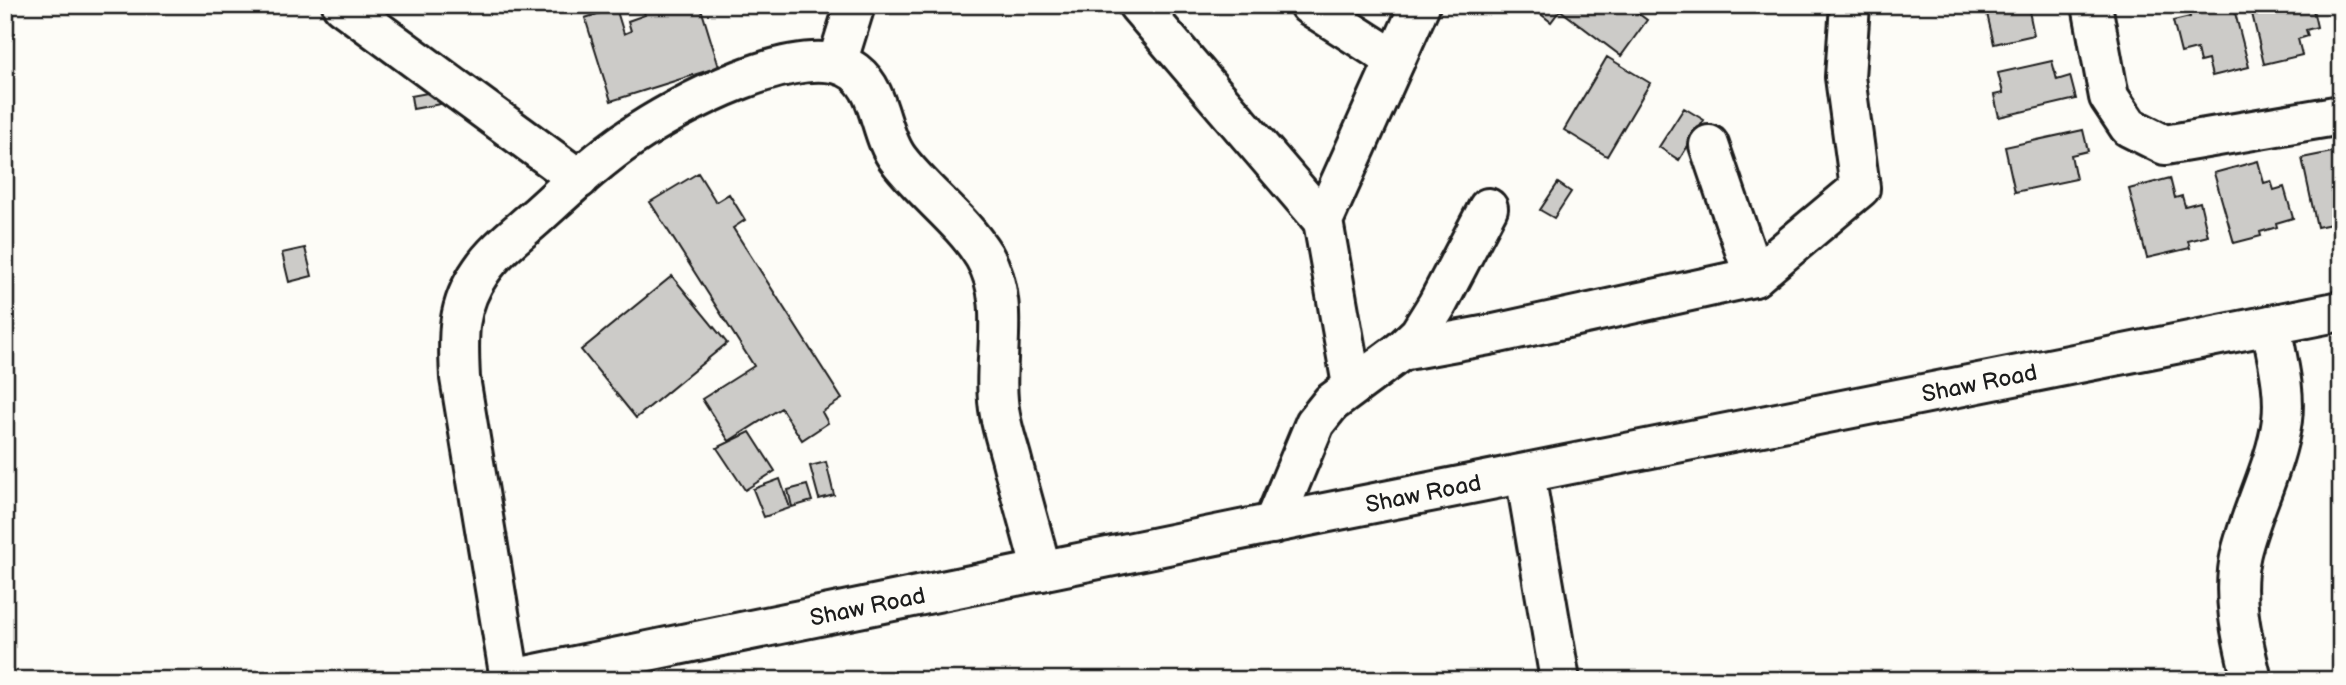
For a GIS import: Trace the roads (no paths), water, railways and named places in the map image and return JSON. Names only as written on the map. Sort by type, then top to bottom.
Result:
[{"type":"street","points":[[342,5],[579,179]]},
{"type":"street","points":[[837,63],[855,5]]},
{"type":"street","points":[[1138,5],[1323,221],[1352,384]]},
{"type":"street","points":[[1309,5],[1395,60]]},
{"type":"street","points":[[1323,221],[1420,5]]},
{"type":"street","points":[[1401,351],[1494,334],[1754,277],[1860,188],[1845,77],[1850,5]]},
{"type":"street","points":[[2092,5],[2109,97],[2129,127],[2165,145],[2341,115]]},
{"type":"street","points":[[508,679],[460,378],[458,334],[466,297],[482,270],[506,244],[629,138],[682,106],[732,82],[790,65],[819,61],[837,63],[856,73],[872,94],[886,140],[899,160],[957,222],[984,257],[992,277],[999,309],[996,383],[1000,415],[1042,571]]},
{"type":"street","points":[[1709,145],[1754,277]]},
{"type":"street","points":[[1273,524],[1315,423],[1331,402],[1352,384],[1401,351],[1419,334],[1437,306],[1488,208]]},
{"type":"street","name":"Shaw Road","points":[[508,679],[2341,311]]},
{"type":"street","points":[[2252,680],[2239,619],[2236,584],[2241,553],[2278,442],[2283,419],[2283,400],[2271,325]]},
{"type":"street","points":[[1525,474],[1560,680]]}]
